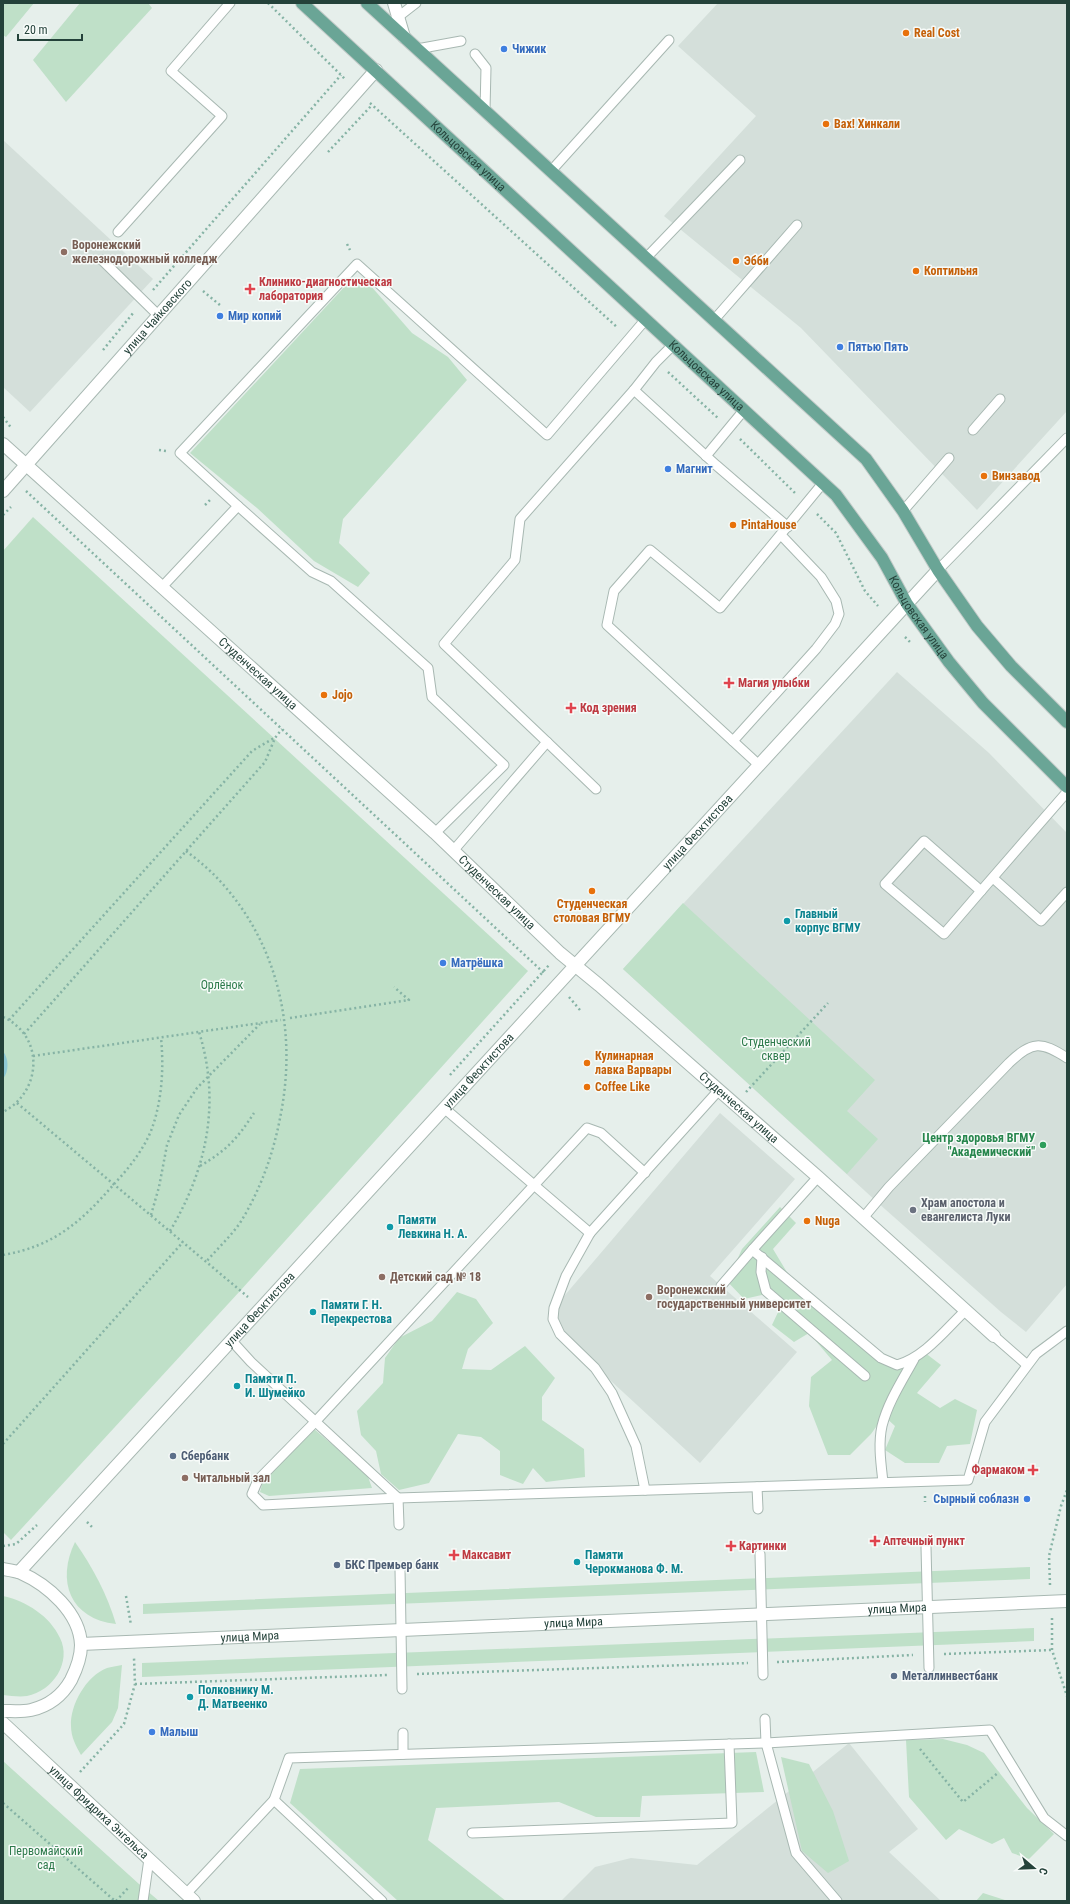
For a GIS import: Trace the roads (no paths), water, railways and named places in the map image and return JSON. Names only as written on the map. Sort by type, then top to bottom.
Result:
[{"type":"main road","name":"Кольцовская улица","points":[[302,3],[646,320],[674,344],[836,495],[882,558],[907,604],[948,662],[983,703],[1067,787]]},
{"type":"main road","points":[[367,3],[866,459],[903,511],[938,570],[977,626],[1012,666],[1067,722]]},
{"type":"street","points":[[394,3],[404,37]]},
{"type":"street","name":"улица Чайковского","points":[[3,491],[376,70]]},
{"type":"street","name":"Студенческая улица","points":[[3,444],[435,833],[560,953],[576,965],[818,1177],[994,1336]]},
{"type":"street","name":"улица Феоктистова","points":[[20,1572],[938,570]]},
{"type":"street","points":[[3,1569],[20,1572],[44,1586],[55,1595],[77,1627],[81,1644],[80,1656],[72,1677],[67,1686],[52,1702],[30,1710],[3,1711]]},
{"type":"street","name":"улица Мира","points":[[81,1644],[1067,1601]]},
{"type":"street","name":"улица Фридриха Энгельса","points":[[3,1723],[190,1897]]},
{"type":"lane","points":[[118,232],[222,116],[170,71],[230,3]]},
{"type":"lane","points":[[398,17],[416,3]]},
{"type":"lane","points":[[551,171],[669,40]]},
{"type":"lane","points":[[417,49],[461,41]]},
{"type":"lane","points":[[475,54],[486,68],[485,110]]},
{"type":"lane","points":[[646,258],[740,160]]},
{"type":"lane","points":[[714,320],[797,225]]},
{"type":"lane","points":[[102,260],[158,315]]},
{"type":"lane","points":[[435,833],[504,765],[432,697],[428,668],[331,581],[312,572],[180,453],[356,264],[547,435],[646,320]]},
{"type":"lane","points":[[596,789],[444,644],[515,560],[520,519],[634,390],[656,362],[674,344]]},
{"type":"lane","points":[[634,390],[706,456],[788,527]]},
{"type":"lane","points":[[973,430],[1000,399]]},
{"type":"lane","points":[[706,456],[744,410]]},
{"type":"lane","points":[[938,570],[1067,438]]},
{"type":"lane","points":[[903,511],[949,458]]},
{"type":"lane","points":[[759,765],[607,625],[614,591],[650,550],[720,608],[823,483]]},
{"type":"lane","points":[[162,587],[238,506]]},
{"type":"lane","points":[[733,741],[816,649],[835,624],[839,614],[836,601],[821,577],[781,535]]},
{"type":"lane","points":[[453,850],[547,742]]},
{"type":"lane","points":[[981,891],[924,841],[885,884],[944,934],[1067,792]]},
{"type":"lane","points":[[993,878],[1040,921],[1067,892]]},
{"type":"lane","points":[[863,1218],[894,1181],[1022,1051],[1035,1045],[1043,1046],[1051,1048],[1067,1058]]},
{"type":"lane","points":[[644,1490],[636,1446],[612,1393],[595,1368],[560,1334],[553,1319],[554,1308],[566,1276],[590,1233],[719,1090]]},
{"type":"lane","points":[[444,1108],[535,1184],[590,1233]]},
{"type":"lane","points":[[645,1172],[601,1133],[587,1128],[316,1421],[258,1480],[252,1494],[264,1505],[398,1498],[968,1480],[984,1422],[1026,1364],[1036,1354],[1067,1331]]},
{"type":"lane","points":[[721,1286],[818,1177]]},
{"type":"lane","points":[[753,1249],[880,1358],[897,1365],[914,1359],[931,1345],[966,1310]]},
{"type":"lane","points":[[762,1257],[760,1272],[766,1291],[865,1376]]},
{"type":"lane","points":[[994,1336],[1026,1364]]},
{"type":"lane","points":[[231,1340],[251,1362],[398,1498],[399,1525]]},
{"type":"lane","points":[[883,1482],[880,1452],[882,1426],[893,1396],[914,1359]]},
{"type":"lane","points":[[757,1486],[758,1509]]},
{"type":"lane","points":[[926,1547],[929,1668]]},
{"type":"lane","points":[[760,1554],[763,1675]]},
{"type":"lane","points":[[400,1569],[402,1689]]},
{"type":"lane","points":[[765,1719],[766,1743],[796,1853],[837,1901]]},
{"type":"lane","points":[[190,1897],[274,1800],[289,1758],[766,1743],[990,1730],[1044,1818],[1067,1836]]},
{"type":"lane","points":[[403,1733],[403,1754]]},
{"type":"lane","points":[[472,1833],[732,1823],[729,1744]]},
{"type":"lane","points":[[274,1800],[382,1901]]},
{"type":"lane","points":[[143,1901],[149,1859]]},
{"type":"water","points":[[3,1051],[8,1065],[3,1079]]},
{"type":"place","name":"Real Cost","points":[[906,33]]},
{"type":"place","name":"Чижик","points":[[504,49]]},
{"type":"place","name":"Вах! Хинкали","points":[[826,124]]},
{"type":"place","name":"Воронежский железнодорожный колледж","points":[[64,252]]},
{"type":"place","name":"Эбби","points":[[736,261]]},
{"type":"place","name":"Коптильня","points":[[916,271]]},
{"type":"place","name":"Клинико-диагностическая лаборатория","points":[[250,289]]},
{"type":"place","name":"Мир копий","points":[[220,316]]},
{"type":"place","name":"Пятью Пять","points":[[840,347]]},
{"type":"place","name":"Магнит","points":[[668,469]]},
{"type":"place","name":"Винзавод","points":[[984,476]]},
{"type":"place","name":"PintaHouse","points":[[733,525]]},
{"type":"place","name":"Магия улыбки","points":[[729,683]]},
{"type":"place","name":"Jojo","points":[[324,695]]},
{"type":"place","name":"Код зрения","points":[[571,708]]},
{"type":"place","name":"Студенческая столовая ВГМУ","points":[[592,891]]},
{"type":"place","name":"Главный корпус ВГМУ","points":[[787,921]]},
{"type":"place","name":"Матрёшка","points":[[443,963]]},
{"type":"place","name":"Кулинарная лавка Варвары","points":[[587,1063]]},
{"type":"place","name":"Coffee Like","points":[[587,1087]]},
{"type":"place","name":"Центр здоровья ВГМУ \"Академический\"","points":[[1043,1145]]},
{"type":"place","name":"Храм апостола и евангелиста Луки","points":[[913,1210]]},
{"type":"place","name":"Nuga","points":[[807,1221]]},
{"type":"place","name":"Памяти Левкина Н. А.","points":[[390,1227]]},
{"type":"place","name":"Детский сад № 18","points":[[382,1277]]},
{"type":"place","name":"Воронежский государственный университет","points":[[649,1297]]},
{"type":"place","name":"Памяти Г. Н. Перекрестова","points":[[313,1312]]},
{"type":"place","name":"Памяти П. И. Шумейко","points":[[237,1386]]},
{"type":"place","name":"Сбербанк","points":[[173,1456]]},
{"type":"place","name":"Фармаком","points":[[1033,1470]]},
{"type":"place","name":"Читальный зал","points":[[185,1478]]},
{"type":"place","name":"Сырный соблазн","points":[[1027,1499]]},
{"type":"place","name":"Аптечный пункт","points":[[875,1541]]},
{"type":"place","name":"Картинки","points":[[731,1546]]},
{"type":"place","name":"Максавит","points":[[454,1555]]},
{"type":"place","name":"Памяти Черокманова Ф. М.","points":[[577,1562]]},
{"type":"place","name":"БКС Премьер банк","points":[[337,1565]]},
{"type":"place","name":"Металлинвестбанк","points":[[894,1676]]},
{"type":"place","name":"Полковнику М. Д. Матвеенко","points":[[190,1697]]},
{"type":"place","name":"Малыш","points":[[152,1732]]},
{"type":"park label","name":"Орлёнок","points":[[222,985]]},
{"type":"park label","name":"Студенческий сквер","points":[[776,1049]]},
{"type":"park label","name":"Первомайский сад","points":[[46,1858]]}]
